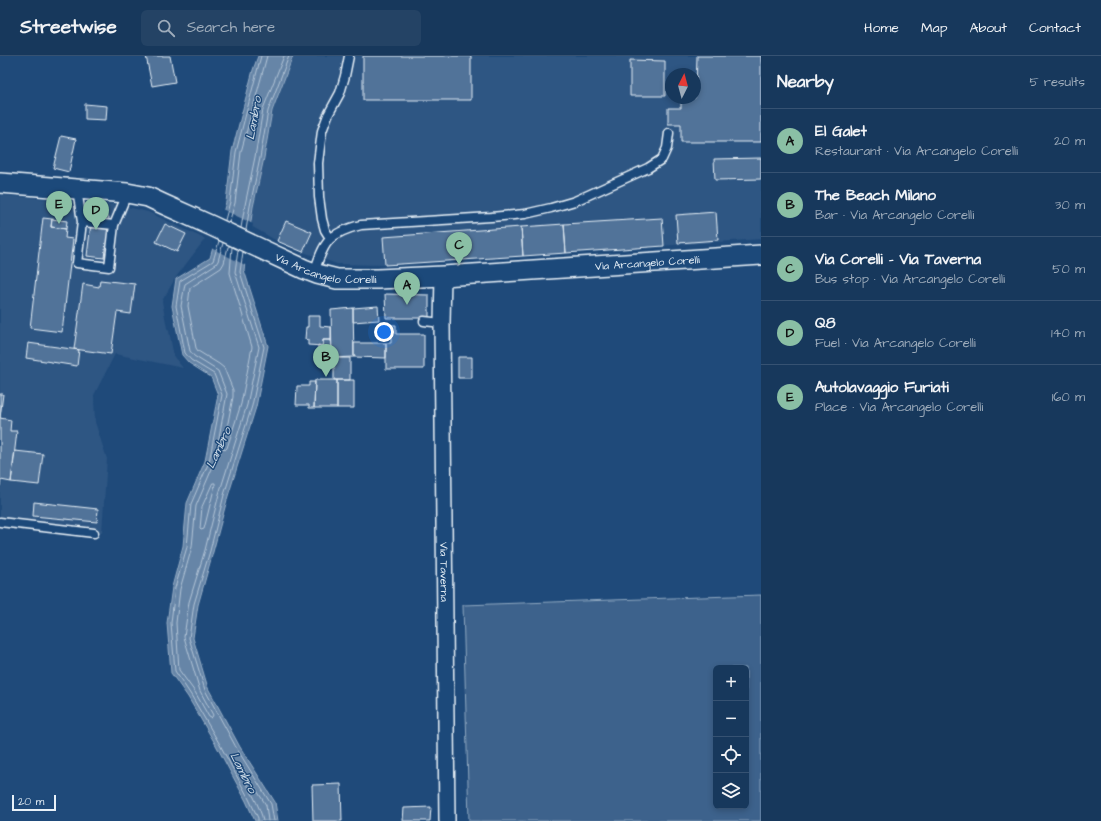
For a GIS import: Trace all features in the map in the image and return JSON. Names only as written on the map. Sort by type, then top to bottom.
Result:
[{"type":"street","name":"Via Arcangelo Corelli","points":[[0,183],[127,193],[148,197],[304,269],[337,279],[443,276],[761,255]]},
{"type":"street","name":"Via Taverna","points":[[443,276],[442,323],[447,821]]},
{"type":"lane","points":[[330,238],[325,230],[322,219],[319,197],[318,163],[322,131],[328,115],[340,93],[349,56]]},
{"type":"lane","points":[[314,273],[318,258],[330,238],[346,229],[362,225],[491,218],[525,214],[569,202],[596,192],[648,168],[662,159],[667,148],[669,133]]},
{"type":"lane","points":[[77,189],[82,222],[78,263],[109,267],[114,225],[127,193]]},
{"type":"lane","points":[[82,222],[114,225]]},
{"type":"lane","points":[[424,321],[442,323]]},
{"type":"lane","points":[[0,522],[94,533]]},
{"type":"shaded area","points":[[293,56],[761,56],[761,239],[385,265],[337,264],[277,241],[251,226],[253,207],[264,158],[272,111]]},
{"type":"shaded area","points":[[0,195],[119,205],[148,212],[205,239],[176,277],[162,301],[174,357],[183,368],[115,354],[94,395],[95,422],[107,459],[102,532],[0,519]]},
{"type":"shaded area","points":[[761,595],[761,821],[469,821],[463,605]]},
{"type":"water","name":"Lambro","points":[[258,56],[293,56],[272,111],[264,158],[253,207],[244,270],[268,346],[256,407],[228,496],[198,605],[193,638],[208,688],[240,747],[275,802],[278,821],[255,821],[216,745],[188,697],[171,673],[167,623],[172,587],[183,546],[187,503],[205,461],[218,395],[211,377],[189,363],[182,355],[172,306],[176,279],[210,258],[226,202],[232,151]]},
{"type":"pier","points":[[222,209],[253,224],[247,266],[211,248]]},
{"type":"building","points":[[146,56],[170,56],[175,82],[152,86]]},
{"type":"building","points":[[363,56],[471,56],[471,100],[363,100]]},
{"type":"building","points":[[697,56],[761,56],[761,142],[681,142],[681,124],[668,124],[668,108],[681,108],[681,104],[701,104],[701,68],[697,68]]},
{"type":"building","points":[[630,60],[665,61],[665,96],[630,96]]},
{"type":"building","points":[[85,104],[107,106],[106,120],[85,119]]},
{"type":"building","points":[[61,136],[76,139],[69,172],[53,168]]},
{"type":"building","points":[[761,158],[761,179],[715,180],[714,159]]},
{"type":"building","points":[[716,212],[718,240],[678,243],[676,215]]},
{"type":"building","points":[[92,215],[109,217],[104,258],[87,256]]},
{"type":"building","points":[[43,218],[52,219],[51,227],[66,229],[65,238],[73,239],[62,332],[30,328]]},
{"type":"building","points":[[662,218],[664,246],[566,253],[564,224]]},
{"type":"building","points":[[52,219],[67,221],[66,229],[51,227]]},
{"type":"building","points":[[286,221],[312,232],[303,252],[277,241]]},
{"type":"building","points":[[165,224],[186,234],[177,252],[156,242]]},
{"type":"building","points":[[564,224],[566,253],[523,256],[521,227]]},
{"type":"building","points":[[521,227],[523,256],[385,265],[383,237]]},
{"type":"building","points":[[100,280],[135,284],[131,314],[117,312],[111,354],[74,349],[83,284],[99,287]]},
{"type":"building","points":[[385,294],[429,295],[429,318],[386,318]]},
{"type":"building","points":[[378,306],[379,320],[353,322],[353,308]]},
{"type":"building","points":[[353,308],[354,357],[332,358],[331,310]]},
{"type":"building","points":[[308,316],[320,316],[320,326],[331,327],[331,340],[323,340],[323,346],[308,345],[308,340],[305,339],[306,327],[308,327]]},
{"type":"building","points":[[391,325],[396,325],[396,334],[424,334],[424,369],[386,369],[386,343],[391,343]]},
{"type":"building","points":[[323,340],[331,340],[332,358],[318,357],[318,345],[323,346]]},
{"type":"building","points":[[28,343],[79,350],[77,366],[26,358]]},
{"type":"building","points":[[354,343],[386,343],[386,358],[354,357]]},
{"type":"building","points":[[458,357],[472,357],[472,378],[458,378]]},
{"type":"building","points":[[334,358],[350,358],[350,380],[334,380]]},
{"type":"building","points":[[315,380],[337,380],[337,408],[314,408]]},
{"type":"building","points":[[337,380],[354,380],[354,408],[337,408]]},
{"type":"building","points":[[309,382],[315,382],[314,408],[309,408],[309,405],[296,405],[297,386],[309,386]]},
{"type":"building","points":[[0,394],[3,394],[0,418]]},
{"type":"building","points":[[0,418],[11,420],[10,431],[17,431],[11,482],[1,480],[0,486]]},
{"type":"building","points":[[15,451],[43,454],[39,485],[11,482]]},
{"type":"building","points":[[34,502],[98,509],[97,522],[33,516]]},
{"type":"building","points":[[341,784],[342,821],[313,821],[312,785]]},
{"type":"building","points":[[431,807],[430,821],[403,821],[404,808]]},
{"type":"place","name":"Autolavaggio Furiati","points":[[59,224]]},
{"type":"place","name":"Q8","points":[[96,230]]},
{"type":"place","name":"Via Corelli - Via Taverna","points":[[459,265]]},
{"type":"place","name":"El Galet","points":[[407,305]]},
{"type":"place","name":"The Beach Milano","points":[[326,377]]}]
